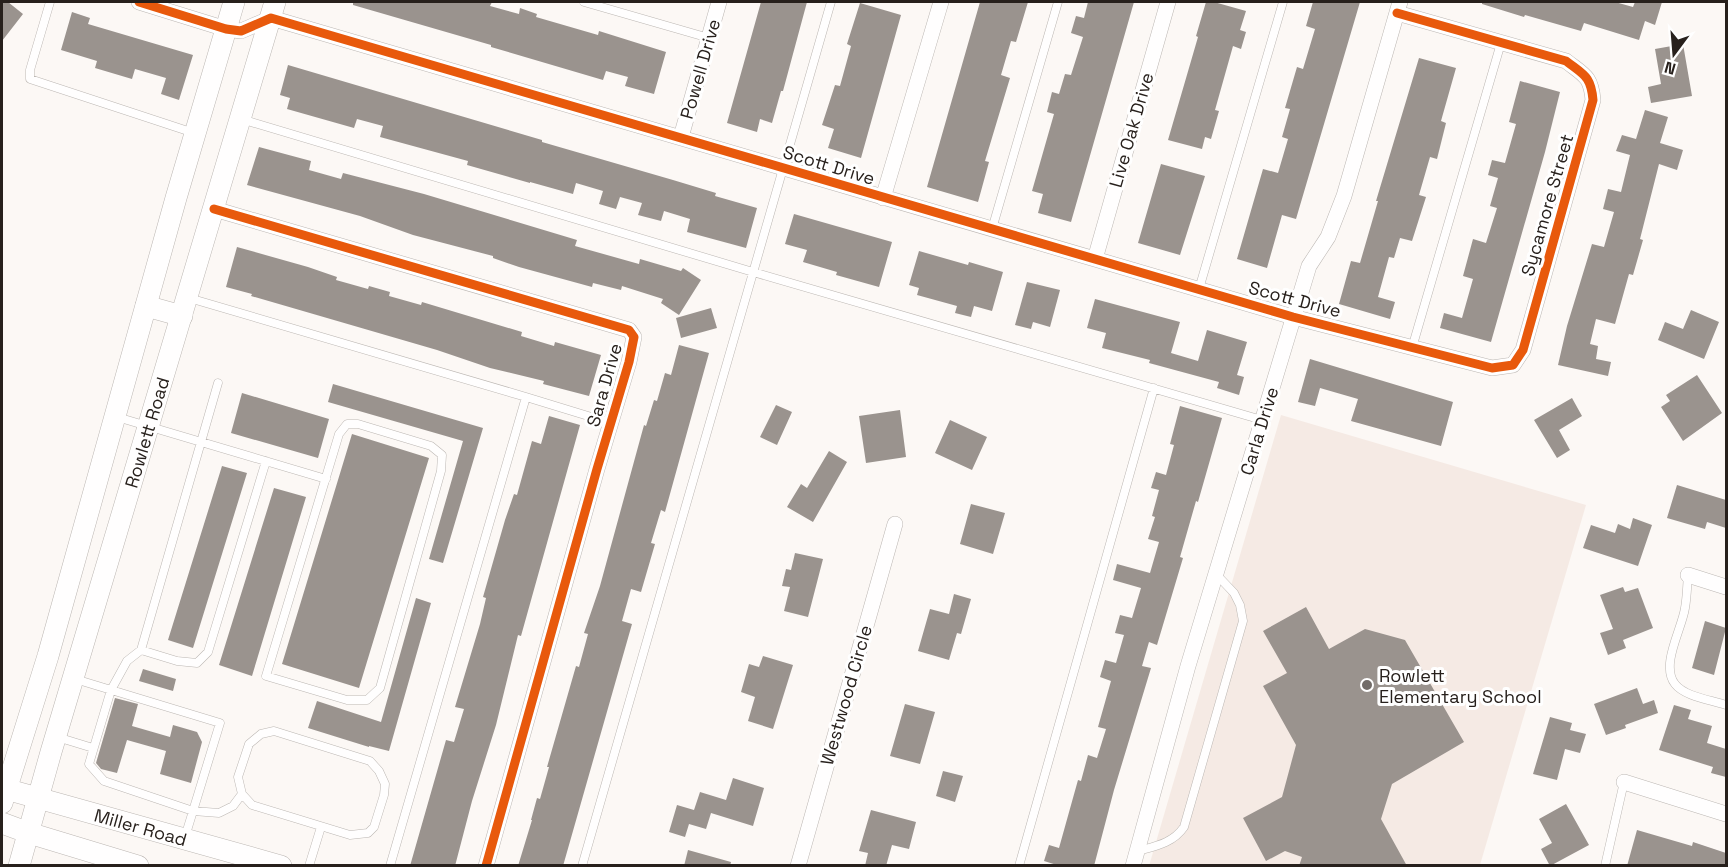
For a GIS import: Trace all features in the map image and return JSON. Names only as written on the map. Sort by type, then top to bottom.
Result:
[{"type":"main road","name":"Rowlett Road","points":[[3,793],[48,656],[234,2]]},
{"type":"main road","name":"Rowlett Road","points":[[20,866],[73,678],[273,10]]},
{"type":"main road","points":[[146,306],[185,307]]},
{"type":"main road","points":[[2,760],[22,740]]},
{"type":"main road","name":"Miller Road","points":[[3,793],[39,797],[281,866]]},
{"type":"main road","points":[[2,823],[107,861],[138,866]]},
{"type":"street","points":[[139,2],[241,31],[273,10]]},
{"type":"street","name":"Powell Drive","points":[[681,137],[719,2]]},
{"type":"street","points":[[883,198],[941,2]]},
{"type":"street","name":"Live Oak Drive","points":[[1095,259],[1168,2]]},
{"type":"street","points":[[1398,7],[1501,43]]},
{"type":"street","name":"Carla Drive","points":[[1135,859],[1216,574],[1293,317],[1309,266],[1328,237],[1344,196],[1398,7]]},
{"type":"street","name":"Scott Drive","points":[[273,10],[783,168],[1293,317],[1492,368],[1513,365]]},
{"type":"street","name":"Sycamore Street","points":[[1501,43],[1566,61],[1584,74],[1592,84],[1593,100],[1523,350],[1513,365]]},
{"type":"street","name":"Sara Drive","points":[[214,209],[628,330],[634,337],[486,866]]},
{"type":"street","name":"Westwood Circle","points":[[798,866],[895,524]]},
{"type":"street","points":[[1689,575],[1726,587]]},
{"type":"street","points":[[1624,782],[1726,814]]},
{"type":"lane","points":[[50,2],[30,70],[30,80],[195,133]]},
{"type":"lane","points":[[584,2],[709,38]]},
{"type":"lane","points":[[582,866],[831,2]]},
{"type":"lane","points":[[992,229],[1058,2]]},
{"type":"lane","points":[[1199,289],[1283,2]]},
{"type":"lane","points":[[1412,348],[1501,43]]},
{"type":"lane","points":[[240,119],[753,272],[1262,420]]},
{"type":"lane","points":[[185,307],[526,397],[611,423]]},
{"type":"lane","points":[[218,383],[141,650],[127,661],[111,690],[88,764],[104,781],[193,811],[219,813],[232,806],[242,794]]},
{"type":"lane","points":[[1019,866],[1154,388]]},
{"type":"lane","points":[[390,866],[526,397]]},
{"type":"lane","points":[[115,416],[326,479]]},
{"type":"lane","points":[[347,424],[358,424],[431,446],[442,455],[441,471],[380,688],[367,700],[347,700],[266,676],[326,479],[339,434],[347,424]]},
{"type":"lane","points":[[141,650],[177,661],[197,663],[208,652],[266,461]]},
{"type":"lane","points":[[1135,859],[1177,837],[1184,827],[1234,656],[1243,621],[1240,605],[1234,593],[1216,574]]},
{"type":"lane","points":[[1689,575],[1685,609],[1670,661],[1670,675],[1676,686],[1687,692],[1726,705]]},
{"type":"lane","points":[[73,678],[220,723],[185,838]]},
{"type":"lane","points":[[274,731],[370,761],[379,771],[385,784],[384,795],[374,827],[368,833],[350,835],[321,826],[252,805],[242,794],[238,777],[249,744],[261,734],[274,731]]},
{"type":"lane","points":[[56,737],[93,748]]},
{"type":"lane","points":[[1605,866],[1624,782]]},
{"type":"lane","points":[[309,866],[321,826]]},
{"type":"shaded area","name":"Rowlett Elementary School","points":[[1281,415],[1586,505],[1480,865],[1149,866]]},
{"type":"building","points":[[2,2],[8,2],[23,14],[2,41]]},
{"type":"building","points":[[353,2],[492,2],[490,6],[519,14],[520,8],[537,14],[536,17],[598,35],[599,31],[666,52],[654,94],[625,86],[628,77],[606,71],[603,80],[353,5]]},
{"type":"building","points":[[761,2],[807,2],[772,123],[760,119],[757,132],[727,123]]},
{"type":"building","points":[[980,2],[1028,2],[1016,42],[1011,41],[1001,75],[1010,78],[985,161],[989,162],[978,202],[927,187]]},
{"type":"building","points":[[1088,2],[1134,2],[1071,222],[1038,213],[1043,194],[1032,191],[1054,114],[1047,112],[1052,92],[1059,94],[1065,74],[1071,75],[1083,37],[1071,33],[1076,16],[1084,18]]},
{"type":"building","points":[[1206,2],[1246,11],[1240,30],[1246,32],[1241,49],[1233,46],[1215,110],[1219,111],[1211,139],[1205,137],[1202,149],[1168,140]]},
{"type":"building","points":[[1313,2],[1360,2],[1296,219],[1282,215],[1267,268],[1237,259],[1263,169],[1278,173],[1288,139],[1282,137],[1290,109],[1285,108],[1297,67],[1303,69],[1315,29],[1306,26]]},
{"type":"building","points":[[1482,2],[1615,2],[1633,7],[1635,2],[1662,2],[1655,25],[1645,21],[1639,40],[1584,23],[1581,31],[1525,15],[1524,17],[1482,4]]},
{"type":"building","points":[[860,3],[901,15],[861,158],[828,148],[834,129],[822,125],[835,85],[840,86],[851,46],[847,44]]},
{"type":"building","points":[[72,12],[90,18],[88,24],[193,55],[179,100],[161,94],[166,78],[135,69],[132,79],[95,68],[97,61],[61,50]]},
{"type":"building","points":[[1683,44],[1692,96],[1651,103],[1648,87],[1661,84],[1655,49]]},
{"type":"building","points":[[1419,58],[1456,68],[1441,121],[1446,123],[1437,159],[1430,157],[1419,195],[1426,197],[1412,241],[1400,238],[1394,258],[1389,257],[1378,297],[1395,302],[1390,319],[1339,304],[1351,261],[1360,263]]},
{"type":"building","points":[[288,65],[716,193],[715,196],[757,208],[746,248],[687,232],[690,219],[664,211],[661,221],[638,215],[642,203],[620,197],[616,209],[599,204],[603,191],[576,183],[573,194],[530,183],[467,165],[468,161],[380,137],[383,126],[357,119],[354,128],[287,109],[290,98],[280,95]]},
{"type":"building","points":[[1520,81],[1560,92],[1491,342],[1440,328],[1444,313],[1462,318],[1473,279],[1463,276],[1473,239],[1486,243],[1497,208],[1490,206],[1498,178],[1488,175],[1492,160],[1505,163],[1516,124],[1509,122]]},
{"type":"building","points":[[1645,110],[1668,117],[1660,143],[1683,150],[1677,170],[1659,164],[1640,239],[1643,240],[1633,275],[1629,274],[1615,324],[1596,319],[1590,344],[1598,346],[1596,359],[1611,362],[1608,376],[1558,365],[1567,326],[1592,244],[1604,247],[1614,212],[1603,209],[1608,189],[1621,192],[1630,155],[1616,151],[1622,135],[1636,139]]},
{"type":"building","points":[[259,147],[311,161],[309,170],[341,179],[343,173],[424,194],[577,240],[575,246],[639,264],[640,259],[681,271],[683,268],[701,280],[679,315],[661,303],[663,299],[622,286],[621,290],[593,283],[592,287],[519,267],[493,258],[493,256],[413,235],[360,216],[247,185]]},
{"type":"building","points":[[1161,164],[1205,176],[1180,255],[1138,243]]},
{"type":"building","points":[[794,214],[892,242],[879,287],[836,275],[837,272],[803,262],[807,250],[785,244]]},
{"type":"building","points":[[237,247],[308,267],[337,277],[336,280],[368,289],[369,286],[390,292],[389,296],[421,305],[422,302],[522,332],[521,336],[554,346],[555,342],[601,355],[589,396],[226,287]]},
{"type":"building","points":[[919,251],[1003,272],[992,311],[974,306],[971,317],[955,313],[957,306],[917,295],[919,288],[909,285]]},
{"type":"building","points":[[1027,282],[1060,290],[1050,327],[1033,322],[1031,329],[1015,325]]},
{"type":"building","points":[[1095,299],[1180,322],[1171,353],[1198,361],[1207,330],[1247,342],[1237,375],[1244,377],[1239,395],[1217,388],[1219,382],[1149,363],[1150,360],[1102,348],[1106,333],[1087,328]]},
{"type":"building","points":[[711,308],[717,328],[681,338],[676,318]]},
{"type":"building","points":[[1691,310],[1719,322],[1704,359],[1658,340],[1665,322],[1683,329]]},
{"type":"building","points":[[679,345],[709,353],[665,512],[661,510],[651,543],[655,544],[641,592],[631,589],[622,621],[632,624],[563,866],[518,866],[537,798],[540,799],[576,666],[579,667],[588,634],[584,633],[600,586],[644,425],[646,426],[654,400],[657,401],[665,373],[671,375]]},
{"type":"building","points":[[1310,359],[1453,402],[1441,446],[1351,421],[1358,399],[1320,388],[1315,406],[1298,402]]},
{"type":"building","points":[[1697,375],[1722,413],[1683,441],[1661,407],[1670,401],[1666,395]]},
{"type":"building","points":[[333,384],[483,428],[443,563],[429,559],[463,441],[328,402]]},
{"type":"building","points":[[242,393],[329,419],[318,458],[231,433]]},
{"type":"building","points":[[1572,398],[1582,416],[1559,430],[1570,450],[1557,458],[1534,420]]},
{"type":"building","points":[[776,405],[792,412],[777,445],[760,437]]},
{"type":"building","points":[[1180,406],[1222,418],[1198,502],[1196,501],[1180,557],[1183,558],[1157,645],[1149,642],[1142,666],[1151,668],[1114,790],[1094,866],[1060,866],[1044,861],[1049,845],[1059,848],[1078,780],[1081,781],[1088,755],[1097,758],[1106,729],[1098,727],[1111,681],[1100,677],[1105,660],[1116,663],[1124,635],[1115,633],[1120,615],[1132,618],[1141,588],[1113,580],[1117,564],[1150,573],[1159,542],[1148,539],[1155,517],[1152,516],[1159,490],[1151,488],[1156,472],[1166,475],[1174,445],[1170,444]]},
{"type":"building","points":[[900,410],[906,457],[866,463],[859,416]]},
{"type":"building","points":[[549,416],[580,425],[521,636],[518,635],[496,725],[472,801],[455,866],[410,866],[446,740],[454,742],[464,709],[455,707],[480,624],[486,598],[483,597],[505,520],[514,494],[517,495],[532,441],[541,444]]},
{"type":"building","points":[[950,420],[987,437],[972,470],[935,453]]},
{"type":"building","points":[[352,434],[429,458],[359,688],[282,664]]},
{"type":"building","points":[[829,451],[847,462],[813,522],[787,507],[801,484],[807,488]]},
{"type":"building","points":[[222,466],[247,473],[193,648],[168,640]]},
{"type":"building","points":[[1677,485],[1726,500],[1726,528],[1707,522],[1705,529],[1667,518]]},
{"type":"building","points":[[274,488],[306,497],[252,676],[219,665]]},
{"type":"building","points":[[971,504],[1005,513],[993,554],[960,544]]},
{"type":"building","points":[[1633,518],[1652,525],[1638,566],[1583,548],[1591,525],[1615,533],[1618,524],[1630,529]]},
{"type":"building","points":[[795,553],[823,559],[808,617],[784,611],[790,587],[782,586],[786,569],[791,570]]},
{"type":"building","points":[[1623,587],[1625,592],[1638,588],[1653,628],[1623,640],[1626,648],[1608,655],[1600,633],[1613,629],[1600,595]]},
{"type":"building","points":[[954,594],[971,599],[961,634],[957,633],[949,660],[918,651],[930,609],[949,614]]},
{"type":"building","points":[[416,598],[431,603],[389,751],[308,728],[317,701],[381,722]]},
{"type":"building","points":[[1306,607],[1329,649],[1365,629],[1405,640],[1464,742],[1392,784],[1381,819],[1407,866],[1299,866],[1302,857],[1285,851],[1266,861],[1243,818],[1282,797],[1296,745],[1263,686],[1287,673],[1263,631]]},
{"type":"building","points":[[1705,621],[1726,628],[1714,675],[1692,668]]},
{"type":"building","points":[[763,656],[793,665],[773,729],[748,721],[755,697],[741,692],[749,664],[759,667]]},
{"type":"building","points":[[143,669],[176,679],[173,691],[139,681]]},
{"type":"building","points":[[1637,688],[1643,704],[1654,700],[1658,713],[1625,725],[1626,728],[1606,735],[1594,704]]},
{"type":"building","points":[[115,698],[138,704],[132,726],[170,737],[173,725],[197,732],[202,742],[191,783],[160,774],[166,751],[127,740],[117,773],[101,769],[96,763]]},
{"type":"building","points":[[905,704],[935,712],[920,764],[890,756]]},
{"type":"building","points":[[1674,705],[1691,710],[1688,719],[1712,726],[1707,743],[1726,749],[1726,777],[1711,773],[1713,767],[1659,750]]},
{"type":"building","points":[[1550,717],[1572,723],[1570,730],[1586,734],[1580,753],[1565,749],[1557,780],[1533,774]]},
{"type":"building","points":[[943,771],[963,776],[955,802],[936,796]]},
{"type":"building","points":[[733,778],[764,788],[753,826],[711,813],[706,829],[689,824],[685,837],[669,832],[677,805],[694,810],[700,792],[726,800]]},
{"type":"building","points":[[1566,804],[1589,845],[1550,866],[1541,849],[1552,843],[1539,819]]},
{"type":"building","points":[[871,810],[916,822],[909,849],[892,845],[886,866],[865,866],[868,853],[859,851]]},
{"type":"building","points":[[1637,830],[1692,846],[1693,842],[1726,853],[1726,866],[1627,866]]},
{"type":"building","points":[[688,850],[731,862],[730,866],[684,866]]},
{"type":"cycle path","points":[[139,2],[226,29],[241,31],[271,18],[1293,317],[1492,368],[1513,365],[1523,350],[1593,100],[1590,86],[1586,77],[1566,61],[1397,13]]},
{"type":"cycle path","points":[[214,209],[629,330],[634,337],[629,362],[486,866]]},
{"type":"place","name":"Rowlett Elementary School","points":[[1367,685]]}]
